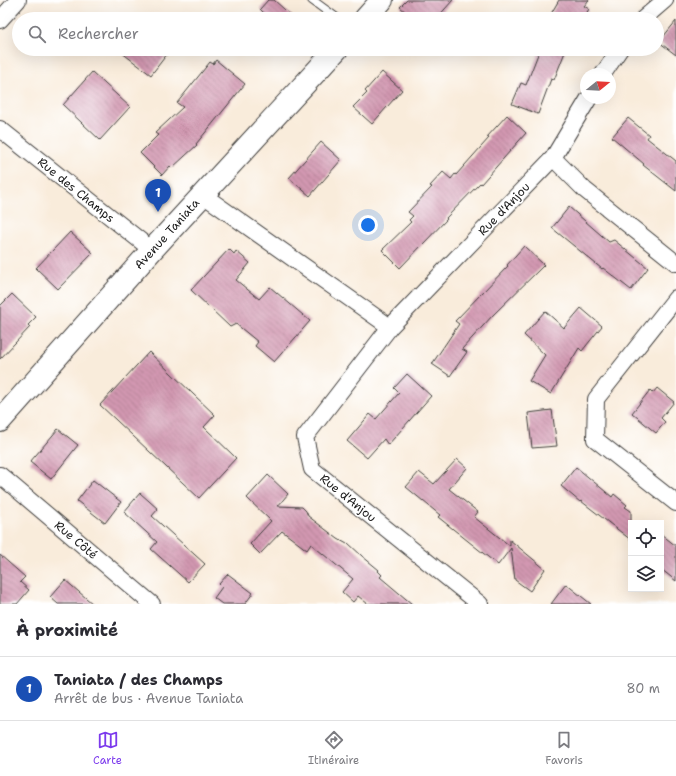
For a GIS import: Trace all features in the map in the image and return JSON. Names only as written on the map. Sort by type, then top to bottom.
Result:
[{"type":"main road","points":[[371,12],[382,0]]},
{"type":"main road","name":"Avenue Taniata","points":[[0,421],[152,250],[331,56]]},
{"type":"street","points":[[0,20],[18,0]]},
{"type":"street","points":[[651,12],[664,0]]},
{"type":"street","points":[[608,68],[616,56]]},
{"type":"street","name":"Rue d'Anjou","points":[[480,604],[312,469],[305,437],[390,327],[553,158],[585,104]]},
{"type":"street","name":"Rue des Champs","points":[[0,129],[152,250]]},
{"type":"street","points":[[553,158],[585,190],[676,263]]},
{"type":"street","points":[[203,195],[390,327]]},
{"type":"street","points":[[676,298],[596,399],[595,439],[676,503]]},
{"type":"street","name":"Rue Côté","points":[[0,475],[152,604]]},
{"type":"lane","points":[[312,0],[328,12]]},
{"type":"building","points":[[268,0],[274,0],[287,12],[263,12],[260,9]]},
{"type":"building","points":[[407,0],[453,0],[442,12],[406,12],[400,7]]},
{"type":"building","points":[[559,0],[589,0],[584,6],[589,9],[587,12],[552,12]]},
{"type":"building","points":[[676,21],[676,55],[664,46],[664,36]]},
{"type":"building","points":[[126,56],[166,56],[151,75]]},
{"type":"building","points":[[537,56],[563,56],[554,80],[551,79],[538,114],[512,104],[521,83],[526,85]]},
{"type":"building","points":[[216,60],[245,84],[196,144],[197,145],[172,168],[170,166],[162,175],[140,153],[158,135],[155,133],[183,107],[177,103],[210,62],[213,64]]},
{"type":"building","points":[[92,72],[130,107],[100,140],[63,105]]},
{"type":"building","points":[[382,72],[402,90],[372,124],[353,107],[367,93],[365,91]]},
{"type":"building","points":[[507,115],[526,133],[481,184],[480,183],[446,218],[447,219],[400,268],[382,250],[411,222],[409,220],[413,216],[408,212],[432,187],[430,186],[443,172],[451,179],[455,174],[456,175]]},
{"type":"building","points":[[628,118],[649,135],[647,138],[676,161],[676,191],[643,165],[644,164],[612,137]]},
{"type":"building","points":[[321,142],[341,160],[310,196],[289,178]]},
{"type":"building","points":[[569,207],[609,242],[614,240],[648,268],[631,290],[603,268],[602,269],[552,228]]},
{"type":"building","points":[[70,232],[93,253],[58,289],[36,268]]},
{"type":"building","points":[[524,246],[544,265],[493,315],[462,349],[467,352],[450,376],[432,364],[459,324],[455,321],[508,266],[507,265]]},
{"type":"building","points":[[229,249],[234,254],[236,251],[250,263],[236,280],[259,299],[270,287],[310,321],[274,362],[255,346],[258,342],[236,324],[230,327],[191,290]]},
{"type":"building","points":[[12,294],[36,317],[28,325],[30,327],[0,359],[0,306]]},
{"type":"building","points":[[581,308],[602,326],[582,351],[579,348],[551,394],[529,381],[545,355],[524,335],[545,311],[564,328]]},
{"type":"building","points":[[149,352],[215,415],[204,427],[236,458],[199,498],[100,405]]},
{"type":"building","points":[[407,374],[431,396],[388,445],[384,439],[367,458],[347,441],[370,414],[376,419],[399,393],[394,388]]},
{"type":"building","points":[[657,388],[674,402],[661,418],[665,422],[656,433],[632,413],[650,390],[653,393]]},
{"type":"building","points":[[552,410],[557,446],[532,448],[528,413]]},
{"type":"building","points":[[58,429],[78,445],[51,479],[30,462]]},
{"type":"building","points":[[457,459],[467,468],[449,489],[478,512],[474,517],[510,546],[510,540],[545,569],[530,591],[515,580],[511,548],[498,565],[438,517],[440,515],[406,487],[419,472],[434,484]]},
{"type":"building","points":[[576,467],[612,497],[614,494],[627,505],[625,507],[631,511],[631,520],[628,520],[628,538],[581,501],[580,502],[561,486]]},
{"type":"building","points":[[268,475],[288,494],[278,506],[302,507],[308,516],[338,539],[347,544],[348,543],[379,570],[378,571],[382,575],[380,577],[412,604],[368,604],[358,596],[353,602],[342,592],[353,579],[311,544],[307,550],[282,531],[260,554],[250,544],[271,521],[247,498]]},
{"type":"building","points":[[93,480],[121,502],[105,523],[77,501]]},
{"type":"building","points":[[140,493],[158,509],[152,516],[205,564],[188,582],[151,549],[157,542],[124,512]]},
{"type":"building","points":[[664,536],[676,546],[676,581],[664,571]]},
{"type":"building","points":[[0,555],[25,577],[20,582],[29,590],[17,604],[0,604]]},
{"type":"building","points":[[228,574],[253,593],[245,604],[222,604],[214,598],[222,587],[219,584]]},
{"type":"building","points":[[65,580],[93,604],[58,604],[50,597]]},
{"type":"building","points":[[566,584],[591,604],[551,604]]},
{"type":"place","name":"Taniata / des Champs","points":[[158,212]]}]
